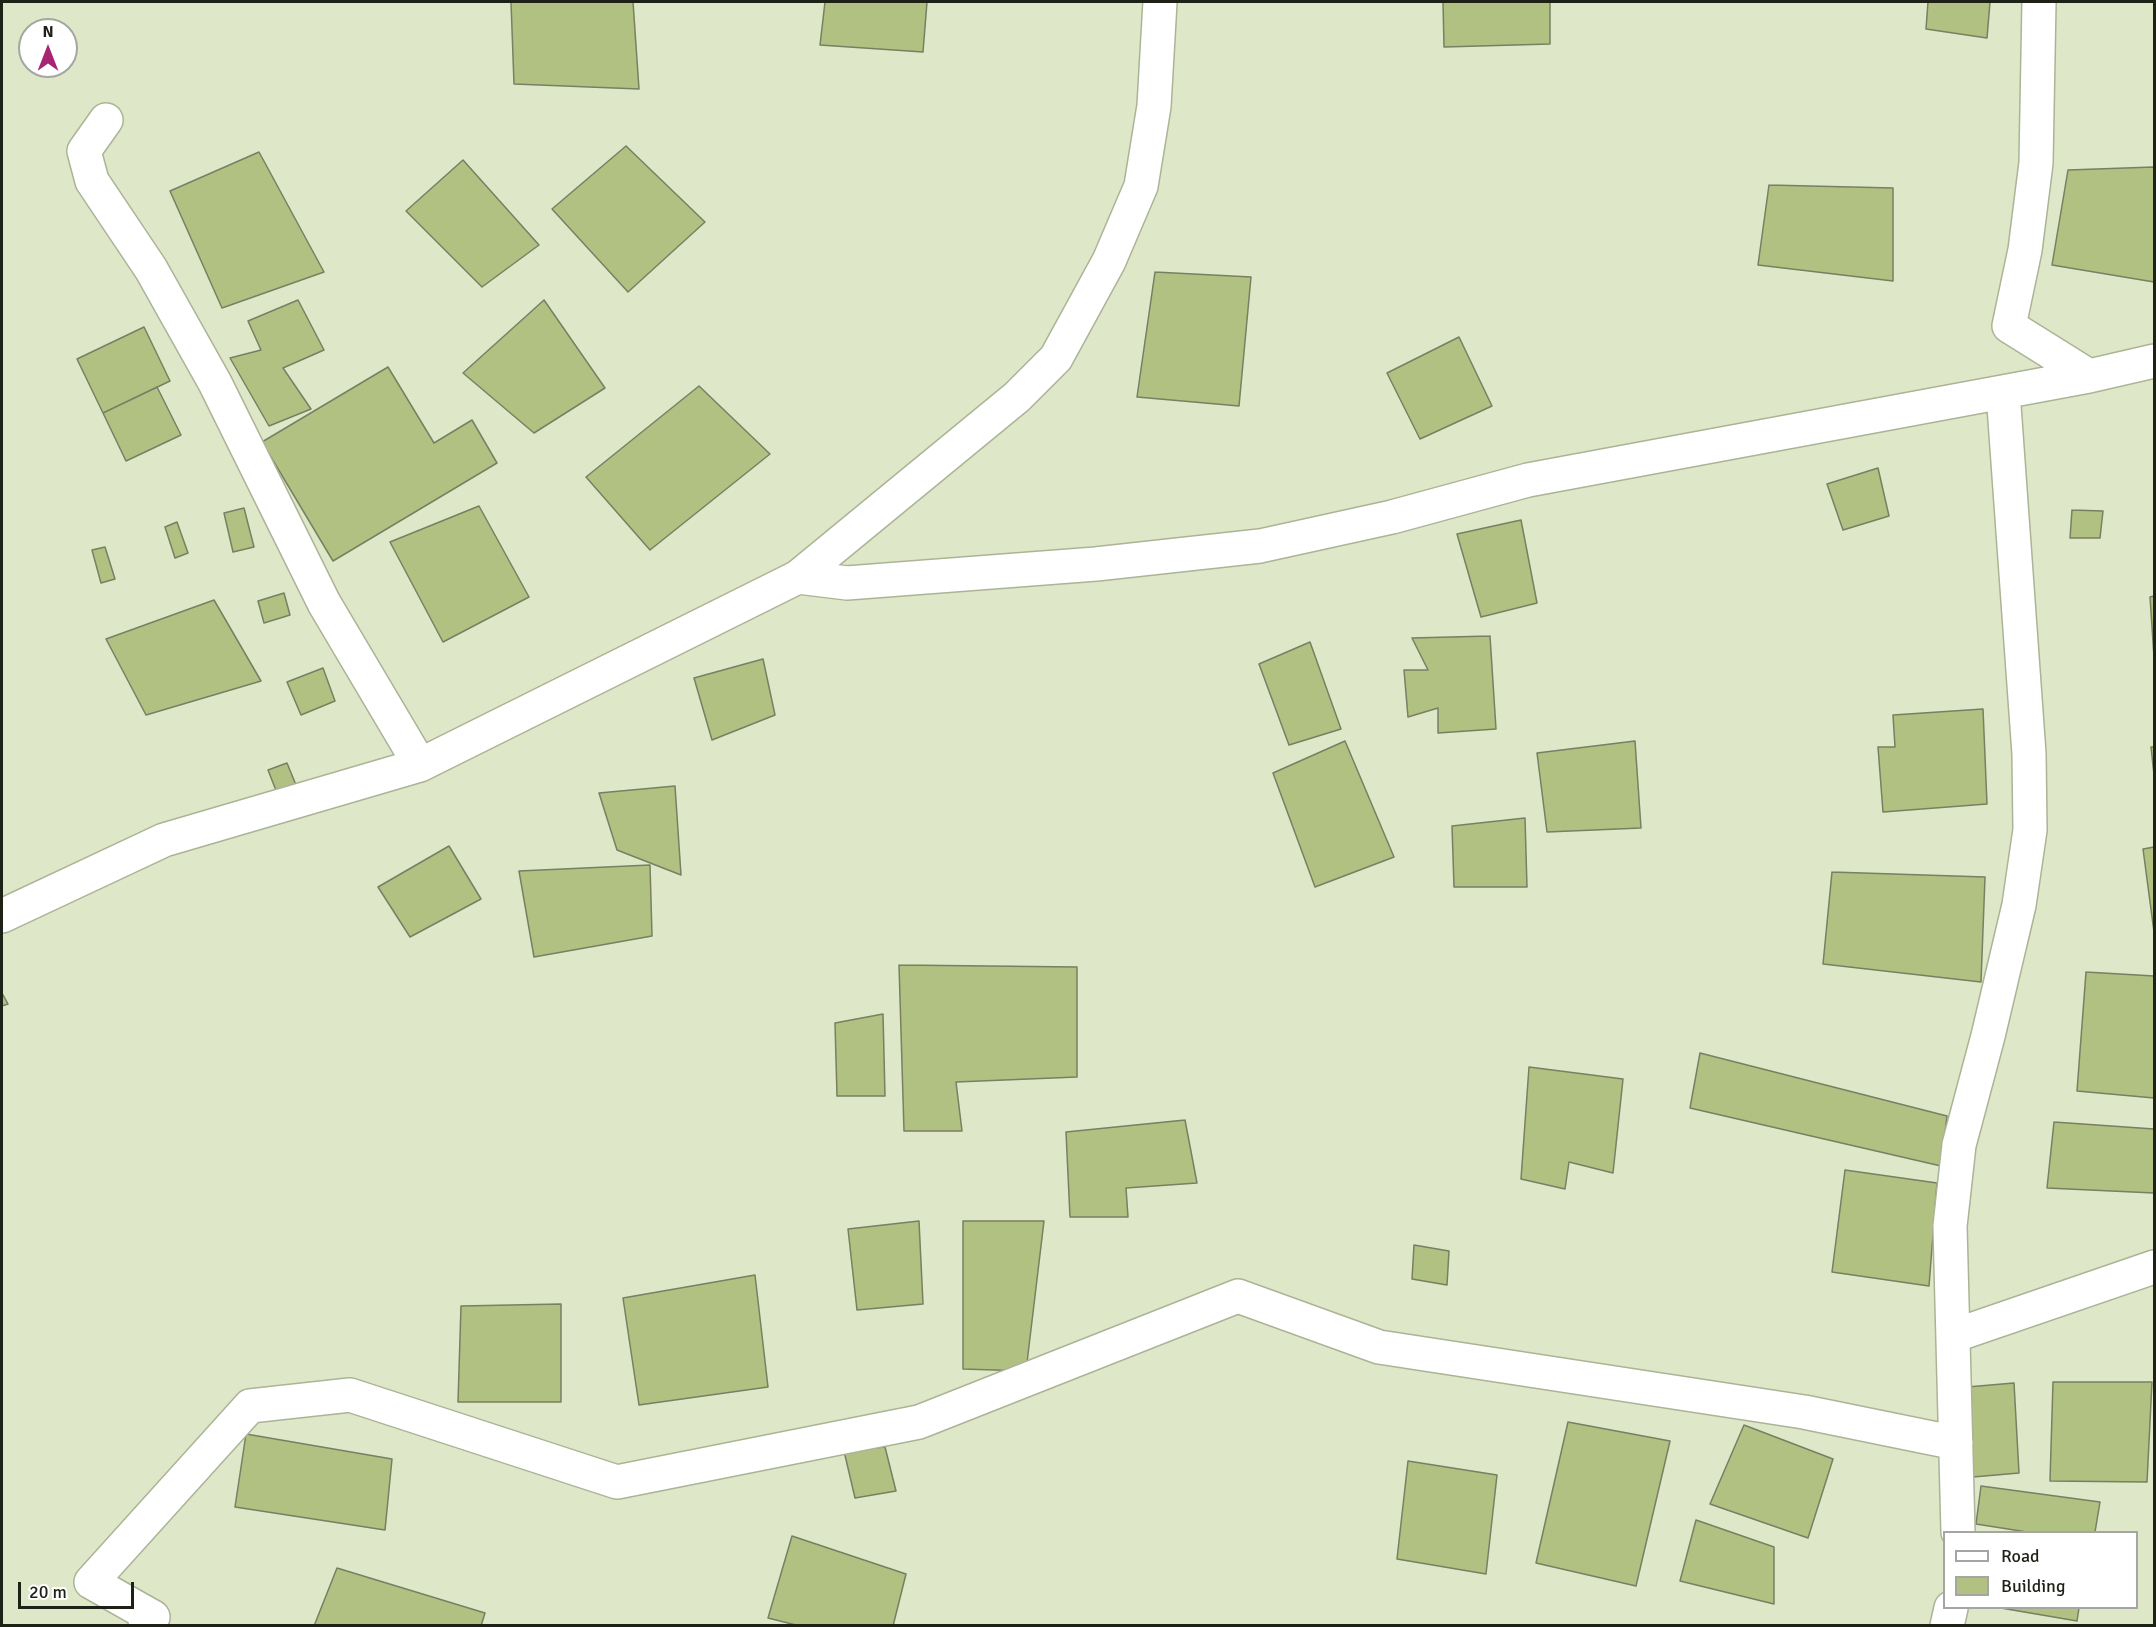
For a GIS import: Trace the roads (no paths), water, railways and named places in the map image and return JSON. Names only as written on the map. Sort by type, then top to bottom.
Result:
[{"type":"street","points":[[2,916],[164,840],[420,765],[798,577],[1017,397],[1056,358],[1109,261],[1141,186],[1154,106],[1160,2]]},
{"type":"street","points":[[2039,2],[2036,163],[2025,250],[2009,326],[2089,376]]},
{"type":"street","points":[[106,120],[84,151],[92,181],[151,269],[215,382],[324,603],[420,765]]},
{"type":"street","points":[[798,577],[847,583],[1095,564],[1260,546],[1392,517],[1528,480],[2089,376],[2154,361]]},
{"type":"street","points":[[1958,1531],[1950,1226],[1959,1145],[2019,905],[2030,830],[2028,754],[2003,392]]},
{"type":"street","points":[[1953,1336],[2154,1268]]},
{"type":"street","points":[[145,1626],[153,1617],[91,1582],[250,1406],[350,1395],[617,1482],[919,1422],[1238,1296],[1379,1347],[1804,1412],[1956,1443]]},
{"type":"street","points":[[1947,1626],[1951,1609]]}]
